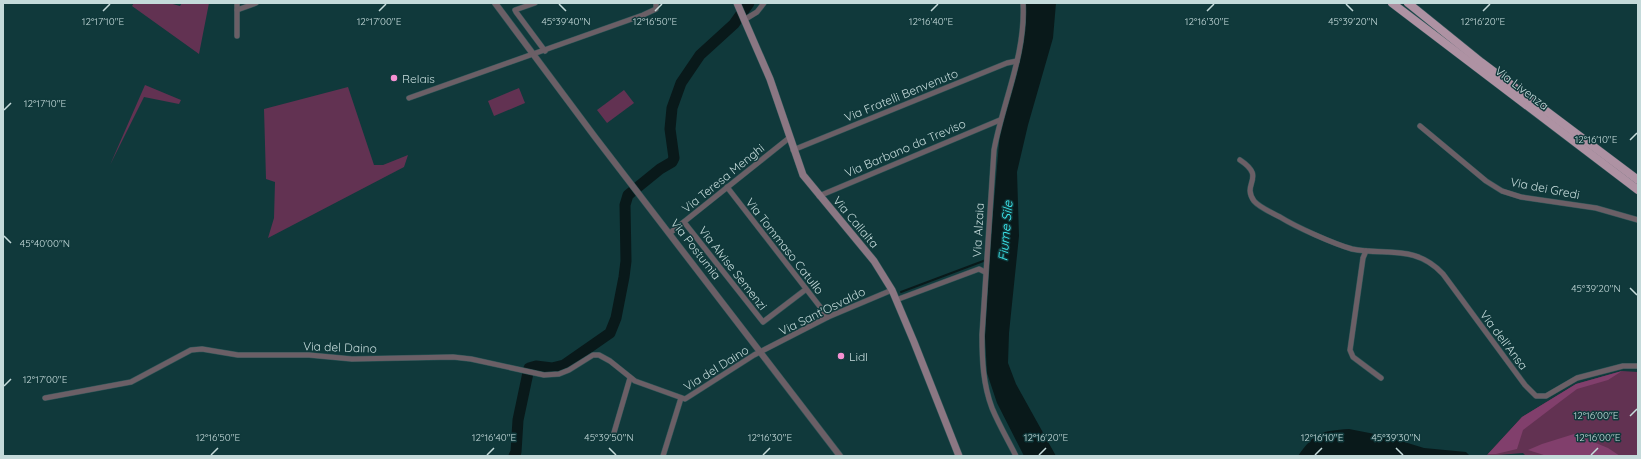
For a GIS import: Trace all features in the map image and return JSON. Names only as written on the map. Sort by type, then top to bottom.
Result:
[{"type":"highway","name":"Via Livenza","points":[[1392,3],[1638,190]]},
{"type":"highway","name":"Via Livenza","points":[[1408,3],[1481,62],[1638,180]]},
{"type":"main road","name":"Via Callalta","points":[[737,4],[770,79],[793,150],[803,175],[874,261],[892,290],[959,456]]},
{"type":"street","points":[[237,3],[237,36]]},
{"type":"street","points":[[238,10],[256,3]]},
{"type":"street","name":"Via Postumia","points":[[495,3],[542,68],[840,456]]},
{"type":"street","points":[[534,3],[515,10],[545,51]]},
{"type":"street","points":[[409,98],[534,55],[653,11],[657,7],[656,3]]},
{"type":"street","points":[[744,20],[757,12],[764,3]]},
{"type":"street","name":"Via Alzaia","points":[[1016,456],[993,409],[985,386],[982,360],[985,272],[994,150],[1000,120],[1017,61],[1023,31],[1023,3]]},
{"type":"street","name":"Via Fratelli Benvenuto","points":[[793,150],[1007,63],[1017,61]]},
{"type":"street","name":"Via Barbano da Treviso","points":[[819,196],[1000,120]]},
{"type":"street","name":"Via dei Gredi","points":[[1420,126],[1486,182],[1502,191],[1522,197],[1596,208],[1638,220]]},
{"type":"street","name":"Via Teresa Menghi","points":[[670,233],[790,138]]},
{"type":"street","name":"Via dell'Ansa","points":[[1240,160],[1250,167],[1253,172],[1249,190],[1254,201],[1281,218],[1347,247],[1366,251],[1404,252],[1433,265],[1446,279],[1525,385],[1536,396],[1546,396],[1577,378],[1623,366],[1638,366]]},
{"type":"street","name":"Via Tommaso Catullo","points":[[727,187],[805,290],[828,317]]},
{"type":"street","name":"Via Alvise Semenzi","points":[[684,222],[763,322],[805,290]]},
{"type":"street","points":[[1366,251],[1363,258],[1350,350],[1353,357],[1381,378]]},
{"type":"street","points":[[896,300],[979,269],[985,272]]},
{"type":"street","name":"Via Sant'Osvaldo","points":[[761,353],[828,317],[892,290]]},
{"type":"street","name":"Via del Daino","points":[[45,398],[131,382],[191,350],[202,349],[238,355],[309,355],[352,359],[453,357],[471,359],[534,374],[559,374],[570,370],[593,355],[599,355],[610,361],[630,378],[681,398],[690,396],[754,355],[761,353]]},
{"type":"street","points":[[613,436],[630,378]]},
{"type":"street","name":"Via del Daino","points":[[663,456],[681,398]]},
{"type":"shaded area","points":[[134,3],[169,3],[180,6],[182,3],[209,3],[199,54],[132,6]]},
{"type":"shaded area","points":[[145,85],[181,100],[179,104],[144,97],[110,165]]},
{"type":"shaded area","points":[[348,87],[374,165],[383,165],[408,155],[404,167],[268,238],[274,218],[275,182],[266,179],[264,109]]},
{"type":"shaded area","points":[[519,88],[525,103],[494,116],[488,101]]},
{"type":"shaded area","points":[[624,90],[634,103],[607,123],[597,110]]},
{"type":"shaded area","points":[[1622,371],[1638,372],[1638,456],[1526,456],[1523,453],[1486,456],[1522,417],[1576,384]]},
{"type":"shaded area","points":[[1622,371],[1608,380],[1577,389],[1523,430],[1517,449],[1496,454],[1488,454],[1522,417],[1576,384]]},
{"type":"shaded area","points":[[1574,434],[1608,448],[1620,456],[1547,456],[1528,450]]},
{"type":"water","name":"Fiume Sile","points":[[1025,3],[1056,3],[1053,38],[1028,125],[1017,172],[1019,236],[1009,333],[1008,363],[1016,384],[1056,456],[1024,456],[997,403],[987,373],[985,337],[989,259],[1000,132],[1017,73],[1017,61],[1026,22]]},
{"type":"water","points":[[1349,429],[1385,436],[1424,448],[1466,452],[1470,456],[1298,456],[1309,442],[1319,434]]},
{"type":"waterway","points":[[514,456],[516,452],[518,420],[529,368],[536,366],[552,368],[564,365],[610,333],[616,318],[624,277],[626,261],[625,205],[628,195],[660,169],[672,162],[674,158],[670,129],[672,108],[681,83],[700,55],[734,24],[749,3]]},
{"type":"waterway","points":[[901,292],[986,260]]},
{"type":"place","name":"Relais","points":[[394,78]]},
{"type":"place","name":"Lidl","points":[[841,356]]}]
